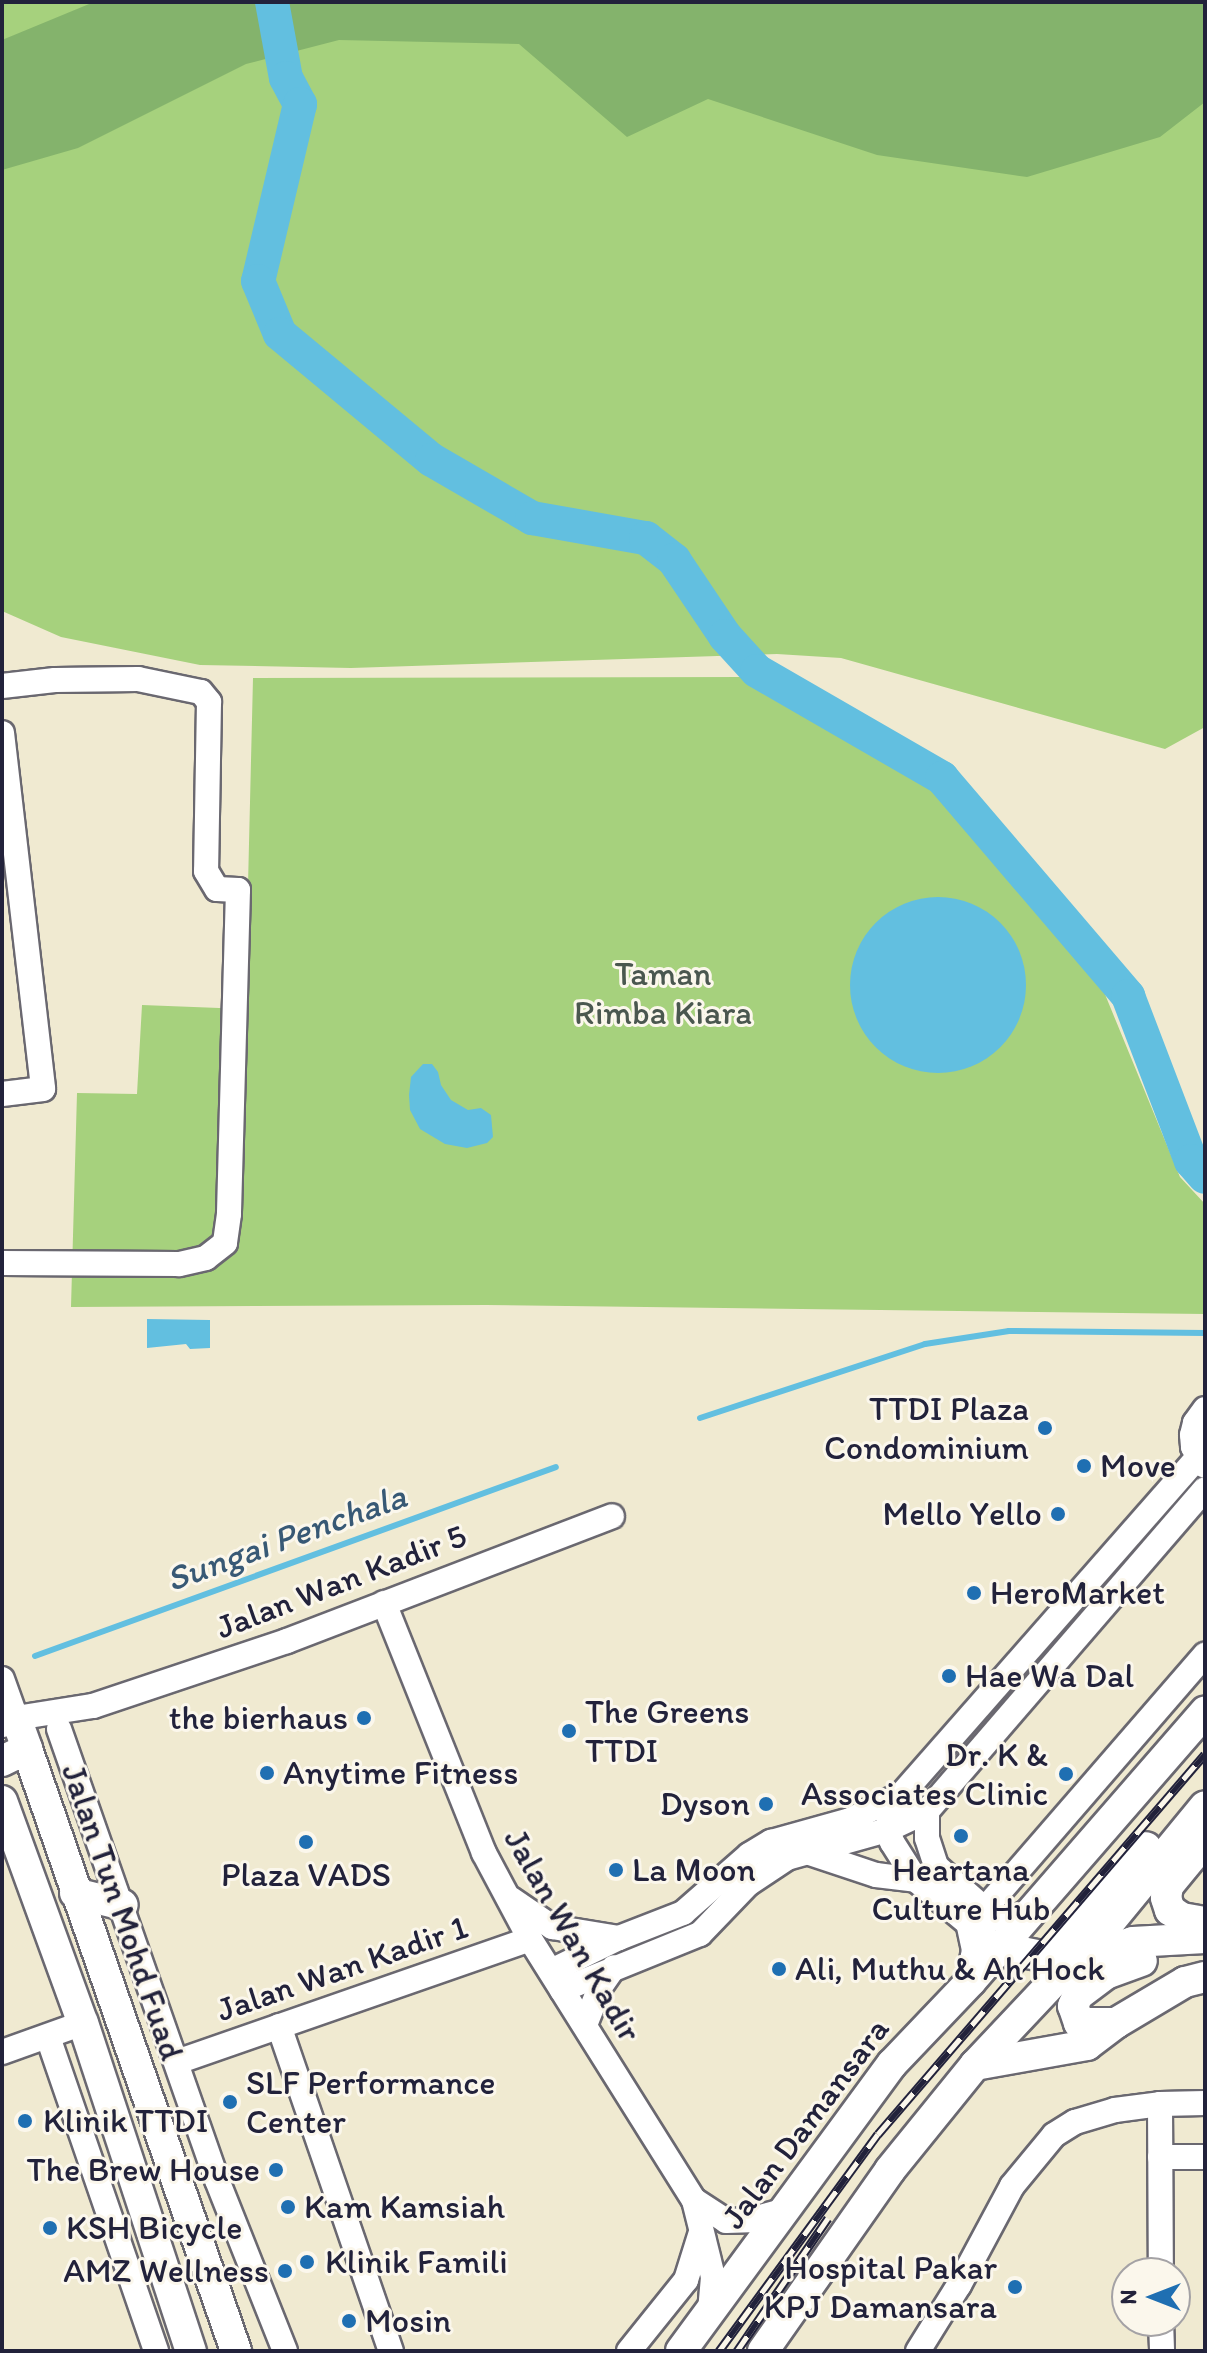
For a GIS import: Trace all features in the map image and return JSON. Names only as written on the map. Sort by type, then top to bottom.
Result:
[{"type":"main road","name":"Jalan Damansara","points":[[681,2351],[892,2064],[971,1981],[997,1947],[1205,1712]]},
{"type":"main road","name":"Jalan Tun Mohd Fuad","points":[[9,1720],[15,1755],[78,1902],[236,2351]]},
{"type":"main road","points":[[763,2351],[890,2170],[1205,1780]]},
{"type":"main road","points":[[1109,1923],[1205,1806]]},
{"type":"main road","points":[[3,1807],[83,2023],[191,2351]]},
{"type":"main road","points":[[1205,1841],[1168,1886],[1166,1898],[1170,1910],[1182,1918],[1205,1922]]},
{"type":"main road","points":[[1060,1961],[1184,1866]]},
{"type":"main road","points":[[83,2023],[92,2010],[94,1992],[78,1902],[123,1905]]},
{"type":"main road","points":[[971,1981],[977,1950],[977,1917]]},
{"type":"main road","points":[[997,1947],[1060,1961],[1133,1942],[1205,1938]]},
{"type":"main road","points":[[1116,2023],[1079,2023],[1073,2006],[1078,1995],[1106,1974],[1205,1944]]},
{"type":"main road","points":[[975,2065],[1087,2045],[1116,2023],[1185,1982],[1205,1977]]},
{"type":"street","points":[[2,686],[55,680],[138,679],[201,692],[209,702],[206,871],[217,889],[238,890],[229,1214],[225,1243],[206,1258],[179,1264],[2,1263]]},
{"type":"street","points":[[2,733],[13,914],[43,1089],[2,1094]]},
{"type":"street","points":[[916,1880],[887,1830],[890,1815],[902,1794],[1201,1462],[1192,1435],[1195,1423],[1205,1409]]},
{"type":"street","points":[[556,1980],[614,1967],[700,1934],[758,1876],[804,1851],[887,1830],[927,1811],[1205,1489]]},
{"type":"street","name":"Jalan Wan Kadir 5","points":[[9,1720],[93,1706],[287,1641],[612,1516]]},
{"type":"street","name":"Jalan Wan Kadir","points":[[384,1603],[470,1824],[507,1896],[530,1939],[694,2200],[713,2277],[710,2311]]},
{"type":"street","points":[[977,1917],[1205,1655]]},
{"type":"street","name":"Jalan Tun Mohd Fuad","points":[[2,1679],[9,1720]]},
{"type":"street","name":"Jalan Wan Kadir 5","points":[[15,1755],[93,1706]]},
{"type":"street","name":"Jalan Tun Mohd Fuad","points":[[59,1729],[217,2180],[285,2351]]},
{"type":"street","points":[[556,1980],[619,1938],[683,1913],[749,1855],[771,1842],[850,1820],[902,1794]]},
{"type":"street","points":[[927,1811],[927,1838],[936,1866],[997,1947]]},
{"type":"street","points":[[804,1851],[876,1875],[916,1880],[977,1917],[1015,1919],[1037,1905]]},
{"type":"street","points":[[507,1896],[552,1927],[619,1938]]},
{"type":"street","name":"Jalan Wan Kadir 1","points":[[177,2062],[530,1939]]},
{"type":"street","points":[[585,2025],[600,1987],[614,1967]]},
{"type":"street","points":[[2,2052],[83,2023]]},
{"type":"street","points":[[279,2026],[391,2351]]},
{"type":"street","points":[[48,2037],[156,2351]]},
{"type":"street","points":[[918,2351],[959,2285],[1012,2186],[1054,2135],[1075,2122],[1115,2110],[1160,2104],[1205,2103]]},
{"type":"street","points":[[1160,2104],[1161,2257]]},
{"type":"street","points":[[1160,2157],[1205,2157]]},
{"type":"street","points":[[190,2221],[217,2180]]},
{"type":"street","name":"Jalan Wan Kadir","points":[[694,2200],[726,2221],[783,2211]]},
{"type":"street","points":[[629,2351],[686,2280],[701,2231]]},
{"type":"green space","points":[[2,2],[1205,2],[1205,727],[1165,749],[841,658],[777,654],[351,668],[200,665],[61,637],[2,611]]},
{"type":"green space","points":[[94,2],[1205,2],[1205,102],[1160,137],[1027,177],[877,155],[708,99],[627,137],[519,44],[339,40],[246,64],[78,148],[2,170],[2,40]]},
{"type":"green space","name":"Taman Rimba Kiara","points":[[746,677],[941,787],[1102,987],[1180,1177],[1205,1204],[1205,1314],[486,1305],[71,1307],[77,1093],[137,1094],[142,1005],[245,1009],[253,678]]},
{"type":"water","points":[[938,897],[972,904],[1000,923],[1019,951],[1026,985],[1019,1019],[1000,1047],[972,1066],[938,1073],[904,1066],[876,1047],[857,1019],[850,985],[857,951],[876,923],[904,904]]},
{"type":"water","points":[[423,1064],[432,1064],[451,1100],[468,1110],[481,1108],[491,1115],[493,1137],[487,1143],[467,1148],[445,1144],[420,1129],[410,1110],[409,1095],[411,1077]]},
{"type":"water","points":[[147,1319],[210,1320],[210,1348],[190,1349],[186,1344],[147,1348]]},
{"type":"waterway","points":[[272,2],[286,78],[300,104],[258,281],[280,334],[432,460],[532,518],[646,538],[674,560],[725,636],[757,671],[942,778],[1128,996],[1191,1161],[1205,1177]]},
{"type":"waterway","name":"Sungai Penchala","points":[[700,1418],[925,1344],[1009,1331],[1205,1333]]},
{"type":"waterway","name":"Sungai Penchala","points":[[35,1656],[556,1467]]},
{"type":"railway","points":[[719,2351],[878,2134],[1205,1754]]},
{"type":"railway","points":[[737,2351],[828,2218]]},
{"type":"place","name":"TTDI Plaza Condominium","points":[[1045,1428]]},
{"type":"place","name":"Move","points":[[1084,1466]]},
{"type":"place","name":"Mello Yello","points":[[1058,1514]]},
{"type":"place","name":"HeroMarket","points":[[974,1593]]},
{"type":"place","name":"Hae Wa Dal","points":[[949,1676]]},
{"type":"place","name":"the bierhaus","points":[[364,1718]]},
{"type":"place","name":"The Greens TTDI","points":[[569,1731]]},
{"type":"place","name":"Anytime Fitness","points":[[267,1773]]},
{"type":"place","name":"Dr. K & Associates Clinic","points":[[1066,1774]]},
{"type":"place","name":"Dyson","points":[[766,1804]]},
{"type":"place","name":"Heartana Culture Hub","points":[[961,1836]]},
{"type":"place","name":"Plaza VADS","points":[[306,1842]]},
{"type":"place","name":"La Moon","points":[[616,1870]]},
{"type":"place","name":"Ali, Muthu & Ah Hock","points":[[779,1969]]},
{"type":"place","name":"SLF Performance Center","points":[[230,2102]]},
{"type":"place","name":"Klinik TTDI","points":[[25,2121]]},
{"type":"place","name":"The Brew House","points":[[276,2170]]},
{"type":"place","name":"Kam Kamsiah","points":[[288,2207]]},
{"type":"place","name":"KSH Bicycle","points":[[50,2228]]},
{"type":"place","name":"Klinik Famili","points":[[307,2262]]},
{"type":"place","name":"AMZ Wellness","points":[[285,2271]]},
{"type":"place","name":"Hospital Pakar KPJ Damansara","points":[[1015,2287]]},
{"type":"place","name":"Mosin","points":[[349,2321]]}]
